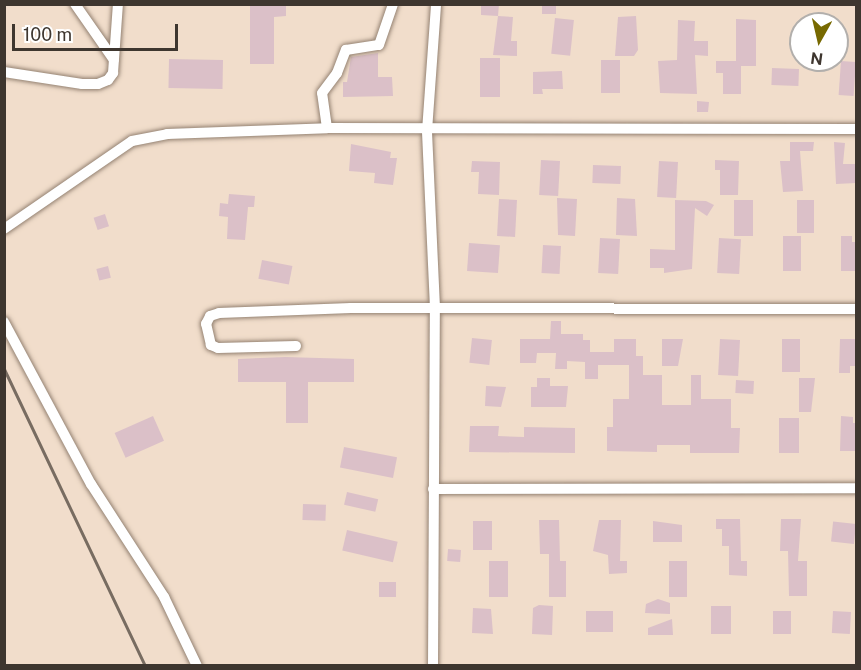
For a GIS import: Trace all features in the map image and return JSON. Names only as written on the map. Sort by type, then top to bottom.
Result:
[{"type":"street","points":[[75,4],[114,60]]},
{"type":"street","points":[[4,72],[98,84],[113,73],[118,4]]},
{"type":"street","points":[[327,128],[322,93],[337,74],[346,50],[379,45],[393,4]]},
{"type":"street","points":[[432,666],[435,308],[428,131],[436,4]]},
{"type":"street","points":[[4,229],[132,141],[167,134],[327,128],[428,131],[856,129]]},
{"type":"street","points":[[296,346],[218,348],[211,345],[206,324],[210,316],[234,312],[435,308],[856,309]]},
{"type":"street","points":[[4,322],[91,484],[164,597],[196,666]]},
{"type":"street","points":[[433,489],[856,488]]},
{"type":"building","points":[[250,4],[286,4],[286,16],[274,17],[274,64],[250,64]]},
{"type":"building","points":[[481,4],[499,4],[498,16],[481,15]]},
{"type":"building","points":[[542,4],[556,4],[556,14],[542,14]]},
{"type":"building","points":[[498,16],[513,17],[511,41],[517,41],[517,56],[493,55]]},
{"type":"building","points":[[636,16],[638,50],[634,56],[615,56],[618,17]]},
{"type":"building","points":[[555,18],[574,20],[570,56],[551,54]]},
{"type":"building","points":[[736,19],[756,20],[756,66],[741,66],[741,94],[723,94],[723,73],[716,73],[716,61],[736,61]]},
{"type":"building","points":[[678,20],[695,21],[694,41],[708,41],[708,56],[695,55],[697,94],[660,93],[658,61],[677,60]]},
{"type":"building","points":[[378,53],[378,77],[392,77],[393,96],[343,97],[343,82],[347,82],[351,57]]},
{"type":"building","points":[[480,58],[500,58],[500,97],[480,97]]},
{"type":"building","points":[[169,59],[223,60],[222,89],[168,88]]},
{"type":"building","points":[[601,60],[620,60],[620,93],[601,93]]},
{"type":"building","points":[[849,62],[856,62],[854,96],[839,95],[840,72],[849,72]]},
{"type":"building","points":[[772,68],[789,69],[789,72],[799,72],[798,86],[771,85]]},
{"type":"building","points":[[562,71],[563,89],[542,89],[543,94],[533,94],[533,72]]},
{"type":"building","points":[[697,101],[709,102],[708,112],[697,112]]},
{"type":"building","points":[[790,142],[814,142],[813,151],[800,151],[803,191],[783,192],[780,161],[790,161]]},
{"type":"building","points":[[834,142],[845,143],[843,164],[856,164],[856,183],[836,184]]},
{"type":"building","points":[[351,144],[391,152],[390,158],[397,158],[393,185],[374,183],[375,173],[349,171]]},
{"type":"building","points":[[541,160],[560,161],[558,196],[539,195]]},
{"type":"building","points":[[715,160],[739,161],[738,195],[720,195],[720,170],[715,170]]},
{"type":"building","points":[[472,161],[500,162],[499,195],[478,194],[479,172],[471,172]]},
{"type":"building","points":[[659,161],[678,162],[676,198],[657,197]]},
{"type":"building","points":[[593,165],[621,166],[620,184],[592,183]]},
{"type":"building","points":[[229,194],[255,196],[254,207],[248,207],[245,240],[227,239],[228,217],[219,216],[220,203],[228,204]]},
{"type":"building","points":[[557,198],[577,199],[575,236],[558,235]]},
{"type":"building","points":[[617,198],[635,199],[637,236],[616,235]]},
{"type":"building","points":[[499,199],[517,200],[515,237],[497,236]]},
{"type":"building","points":[[675,200],[706,201],[714,205],[707,216],[695,208],[692,269],[664,273],[664,268],[650,268],[650,249],[675,250]]},
{"type":"building","points":[[734,200],[753,200],[753,236],[734,236]]},
{"type":"building","points":[[797,200],[814,200],[814,233],[797,233]]},
{"type":"building","points":[[105,214],[109,226],[98,230],[94,218]]},
{"type":"building","points":[[783,236],[801,236],[801,271],[783,271]]},
{"type":"building","points":[[841,236],[852,236],[852,242],[856,242],[856,271],[841,271]]},
{"type":"building","points":[[600,238],[620,239],[618,274],[598,273]]},
{"type":"building","points":[[719,238],[741,239],[739,274],[717,273]]},
{"type":"building","points":[[469,243],[500,245],[498,273],[467,271]]},
{"type":"building","points":[[543,245],[561,246],[560,274],[542,273]]},
{"type":"building","points":[[262,260],[292,266],[289,285],[258,279]]},
{"type":"building","points":[[108,266],[111,278],[99,281],[96,269]]},
{"type":"building","points":[[551,321],[561,321],[561,334],[583,334],[583,340],[590,340],[590,352],[614,352],[614,339],[636,339],[636,356],[643,356],[643,375],[662,375],[662,405],[691,405],[691,375],[701,375],[701,399],[731,399],[731,428],[740,428],[739,453],[690,453],[690,445],[657,445],[657,452],[607,451],[607,427],[613,427],[613,399],[629,399],[629,365],[598,365],[598,379],[585,379],[585,362],[567,361],[567,369],[555,369],[556,353],[537,353],[536,363],[520,363],[520,339],[550,339]]},
{"type":"building","points":[[472,338],[492,340],[489,365],[469,363]]},
{"type":"building","points":[[662,339],[683,339],[678,366],[662,366]]},
{"type":"building","points":[[720,339],[740,340],[738,376],[718,375]]},
{"type":"building","points":[[782,339],[800,339],[800,372],[782,372]]},
{"type":"building","points":[[840,339],[856,339],[856,366],[850,366],[850,373],[839,373]]},
{"type":"building","points":[[285,357],[354,359],[354,382],[308,382],[308,423],[286,423],[286,382],[238,382],[238,359]]},
{"type":"building","points":[[537,378],[550,378],[550,386],[568,386],[566,407],[531,407],[531,387],[537,387]]},
{"type":"building","points":[[799,378],[815,378],[811,412],[799,412]]},
{"type":"building","points":[[736,380],[754,381],[753,394],[735,393]]},
{"type":"building","points":[[486,386],[506,387],[501,407],[485,406]]},
{"type":"building","points":[[153,416],[164,441],[126,458],[115,433]]},
{"type":"building","points":[[841,416],[853,417],[853,423],[856,423],[856,451],[840,451]]},
{"type":"building","points":[[779,418],[799,418],[799,453],[779,453]]},
{"type":"building","points":[[470,426],[499,426],[498,436],[524,437],[524,427],[575,428],[575,453],[469,452]]},
{"type":"building","points":[[344,447],[397,457],[393,478],[340,468]]},
{"type":"building","points":[[347,492],[378,499],[375,512],[344,505]]},
{"type":"building","points":[[303,504],[326,505],[325,521],[302,520]]},
{"type":"building","points":[[716,519],[740,519],[741,561],[747,561],[747,576],[729,575],[729,546],[722,546],[722,529],[716,529]]},
{"type":"building","points":[[781,519],[801,519],[798,561],[807,561],[807,596],[789,596],[788,551],[780,551]]},
{"type":"building","points":[[539,520],[559,520],[560,561],[566,561],[566,597],[549,597],[549,554],[540,554]]},
{"type":"building","points":[[599,520],[621,520],[620,561],[627,561],[627,573],[609,574],[608,555],[593,551]]},
{"type":"building","points":[[473,521],[492,521],[492,550],[473,550]]},
{"type":"building","points":[[653,521],[682,525],[682,542],[653,542]]},
{"type":"building","points":[[833,522],[856,524],[854,544],[831,541]]},
{"type":"building","points":[[347,530],[398,542],[393,562],[342,550]]},
{"type":"building","points":[[448,549],[461,550],[460,562],[447,561]]},
{"type":"building","points":[[489,561],[508,561],[508,597],[489,597]]},
{"type":"building","points":[[669,561],[687,561],[687,597],[669,597]]},
{"type":"building","points":[[379,582],[396,582],[396,597],[379,597]]},
{"type":"building","points":[[658,599],[670,603],[670,614],[645,613],[646,604]]},
{"type":"building","points":[[539,605],[553,606],[552,635],[532,634],[533,608]]},
{"type":"building","points":[[711,606],[731,606],[731,634],[711,634]]},
{"type":"building","points":[[473,608],[491,609],[493,634],[472,633]]},
{"type":"building","points":[[586,611],[613,611],[613,632],[586,632]]},
{"type":"building","points":[[773,611],[791,611],[791,634],[773,634]]},
{"type":"building","points":[[833,611],[851,612],[850,634],[832,633]]},
{"type":"building","points":[[672,619],[673,635],[648,635],[648,628]]},
{"type":"railway","points":[[4,369],[145,666]]}]
